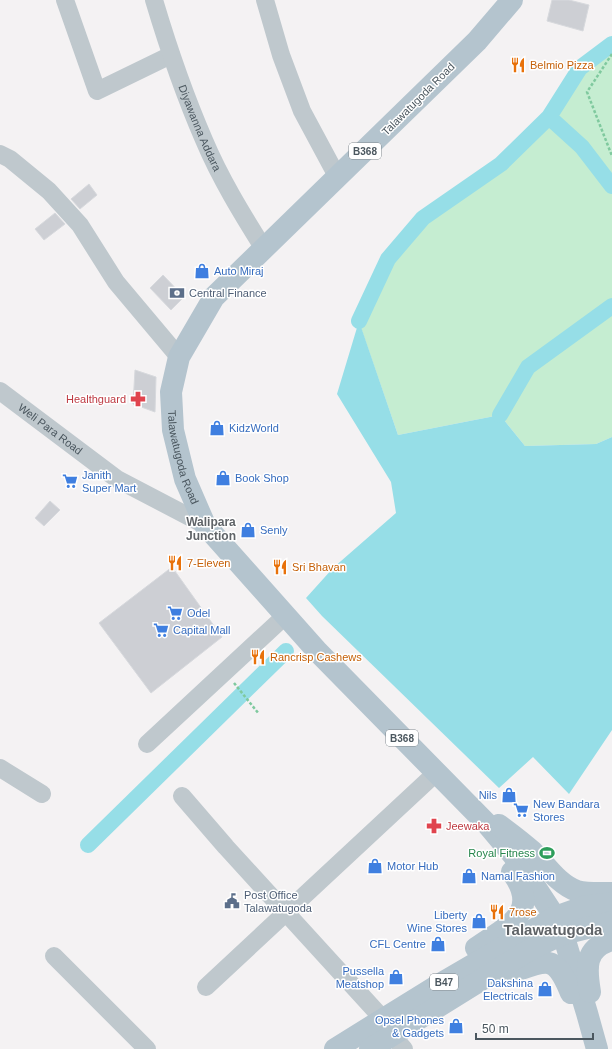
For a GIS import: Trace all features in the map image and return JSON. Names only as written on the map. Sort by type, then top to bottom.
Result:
[{"type":"main road","name":"Talawatugoda Road","points":[[512,0],[477,42],[214,297],[179,357],[171,392],[173,430],[185,479],[205,525],[285,616],[368,704],[470,805],[513,855],[559,925],[588,1012],[596,1045]]},
{"type":"main road","points":[[470,805],[518,839],[568,887],[578,891],[612,894]]},
{"type":"main road","points":[[435,987],[457,961],[511,923],[519,916],[524,906],[524,896],[520,882],[497,851],[470,805]]},
{"type":"main road","name":"B47","points":[[370,1049],[531,949],[583,907],[612,904]]},
{"type":"main road","name":"B47","points":[[335,1049],[393,1034],[435,987],[559,925],[612,922]]},
{"type":"main road","points":[[596,1045],[587,975],[587,963],[592,953],[601,945],[612,940]]},
{"type":"main road","points":[[474,984],[544,962],[552,963],[559,968],[596,1045]]},
{"type":"street","points":[[65,0],[98,91],[171,55]]},
{"type":"street","name":"Diyawanna Addara","points":[[154,0],[171,55],[204,140],[238,206],[264,249]]},
{"type":"street","points":[[265,0],[281,55],[302,111],[338,178]]},
{"type":"street","points":[[0,154],[10,159],[49,191],[80,225],[116,282],[179,357]]},
{"type":"street","name":"Weli Para Road","points":[[0,391],[117,479],[205,525]]},
{"type":"street","points":[[147,744],[285,616]]},
{"type":"street","points":[[0,768],[42,794]]},
{"type":"street","points":[[206,987],[437,772]]},
{"type":"street","points":[[182,796],[393,1034]]},
{"type":"street","points":[[54,956],[147,1049]]},
{"type":"path","points":[[612,54],[587,92],[612,156]]},
{"type":"path","points":[[230,678],[259,714]]},
{"type":"green space","points":[[612,44],[612,437],[596,444],[525,446],[500,415],[398,435],[359,322],[388,259],[423,218],[501,164],[549,117],[580,68]]},
{"type":"water","points":[[359,321],[398,435],[500,415],[525,446],[596,444],[612,437],[612,730],[569,794],[533,757],[499,788],[322,616],[306,598],[333,568],[396,513],[391,482],[337,394]]},
{"type":"building","points":[[552,0],[569,0],[589,5],[583,31],[547,21]]},
{"type":"building","points":[[89,184],[97,195],[80,209],[71,199]]},
{"type":"building","points":[[55,213],[65,224],[44,240],[35,229]]},
{"type":"building","points":[[163,275],[184,297],[171,310],[150,288]]},
{"type":"building","points":[[135,370],[156,377],[155,412],[133,404]]},
{"type":"building","points":[[50,501],[60,510],[44,526],[35,518]]},
{"type":"building","name":"Capital Mall","points":[[172,567],[222,637],[151,693],[99,623]]},
{"type":"waterway","points":[[549,117],[580,68],[612,44]]},
{"type":"waterway","points":[[359,321],[388,259],[423,218],[501,164],[549,117],[582,147],[612,186]]},
{"type":"waterway","points":[[500,415],[528,367],[612,306]]},
{"type":"waterway","points":[[88,845],[286,651]]},
{"type":"place","name":"Belmio Pizza","points":[[518,65]]},
{"type":"place","name":"Auto Miraj","points":[[202,271]]},
{"type":"place","name":"Central Finance","points":[[177,293]]},
{"type":"place","name":"Healthguard","points":[[138,399]]},
{"type":"place","name":"KidzWorld","points":[[217,428]]},
{"type":"place","name":"Book Shop","points":[[223,478]]},
{"type":"place","name":"Janith Super Mart","points":[[70,481]]},
{"type":"place","name":"Senly","points":[[248,530]]},
{"type":"place","name":"7-Eleven","points":[[175,563]]},
{"type":"place","name":"Sri Bhavan","points":[[280,567]]},
{"type":"place","name":"Odel","points":[[175,613]]},
{"type":"place","name":"Capital Mall","points":[[161,630]]},
{"type":"place","name":"Rancrisp Cashews","points":[[258,657]]},
{"type":"place","name":"Nils","points":[[509,795]]},
{"type":"place","name":"New Bandara Stores","points":[[521,810]]},
{"type":"place","name":"Jeewaka","points":[[434,826]]},
{"type":"place","name":"Royal Fitness","points":[[547,853]]},
{"type":"place","name":"Motor Hub","points":[[375,866]]},
{"type":"place","name":"Namal Fashion","points":[[469,876]]},
{"type":"place","name":"Post Office Talawatugoda","points":[[232,901]]},
{"type":"place","name":"7rose","points":[[497,912]]},
{"type":"place","name":"Liberty Wine Stores","points":[[479,921]]},
{"type":"place","name":"CFL Centre","points":[[438,944]]},
{"type":"place","name":"Pussella Meatshop","points":[[396,977]]},
{"type":"place","name":"Dakshina Electricals","points":[[545,989]]},
{"type":"place","name":"Opsel Phones & Gadgets","points":[[456,1026]]},
{"type":"district","name":"Walipara Junction","points":[[211,529]]},
{"type":"district","name":"Talawatugoda","points":[[553,930]]}]
